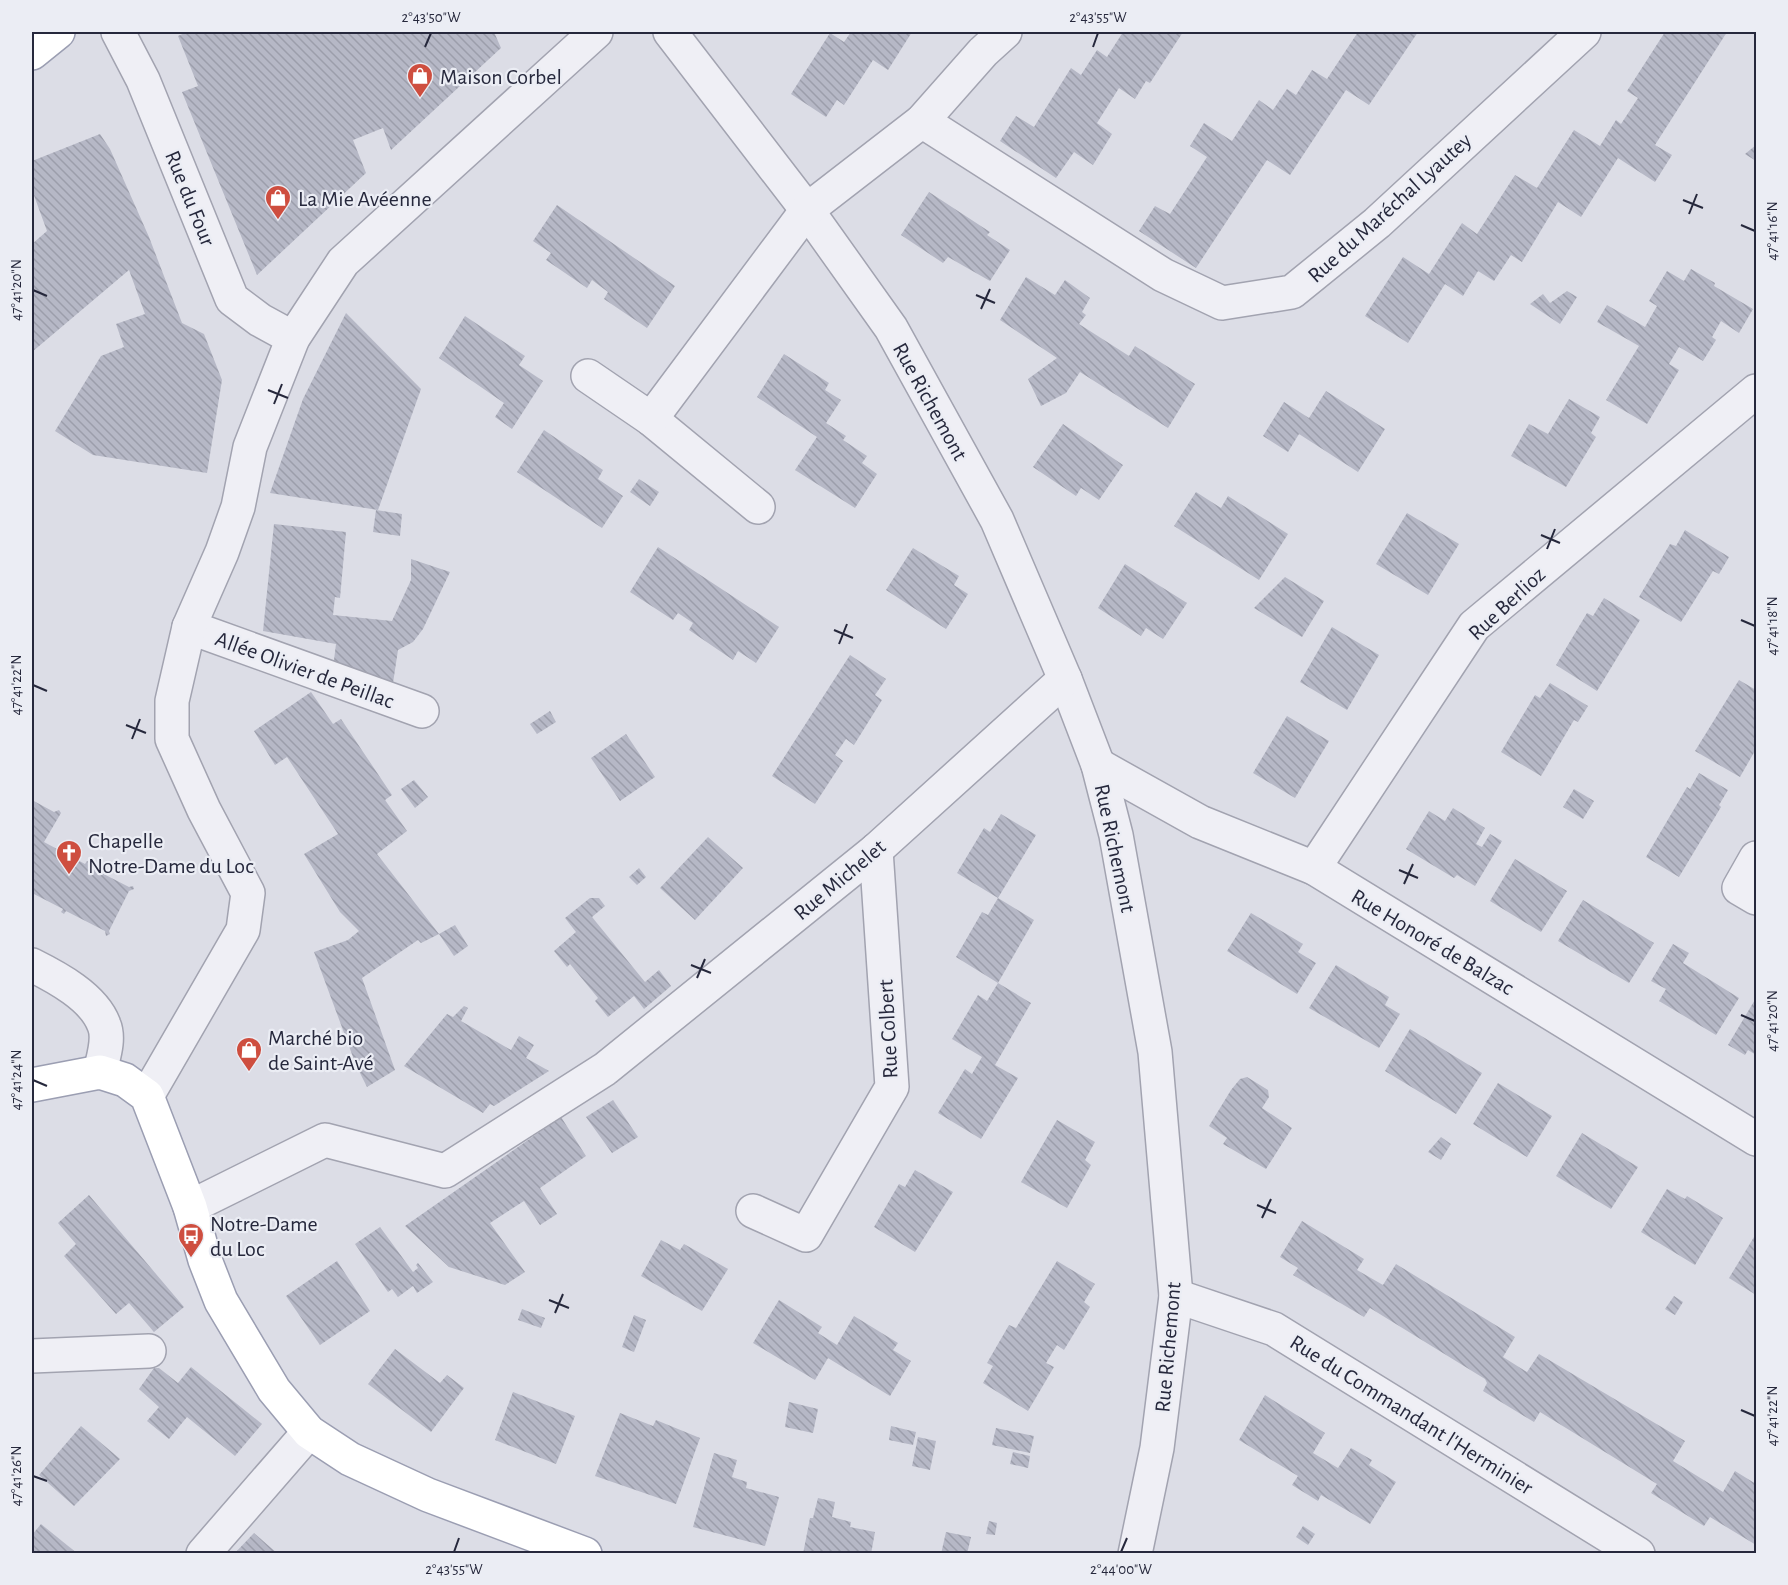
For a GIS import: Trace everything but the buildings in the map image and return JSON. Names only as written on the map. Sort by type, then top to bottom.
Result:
[{"type":"main road","points":[[32,53],[58,32]]},
{"type":"main road","points":[[32,1085],[100,1072],[125,1080],[147,1096],[190,1208],[205,1260],[221,1301],[274,1390],[309,1432],[350,1460],[428,1495],[585,1554]]},
{"type":"street","name":"Rue du Four","points":[[118,32],[143,80],[232,299],[260,320],[292,338]]},
{"type":"street","points":[[147,1096],[243,930],[248,893],[204,810],[172,739],[172,700],[209,549],[238,507],[250,447],[292,338],[344,262],[596,32]]},
{"type":"street","name":"Rue Richemont","points":[[670,32],[807,210],[891,328],[997,520],[1065,679],[1098,765],[1116,835],[1155,1052],[1176,1296],[1157,1448],[1135,1554]]},
{"type":"street","points":[[651,419],[807,210],[922,121],[983,52],[1005,32]]},
{"type":"street","name":"Rue du Maréchal Lyautey","points":[[922,121],[1163,275],[1222,303],[1292,292],[1377,223],[1584,32]]},
{"type":"street","points":[[588,376],[651,419],[758,507]]},
{"type":"street","name":"Rue Berlioz","points":[[1314,868],[1474,626],[1756,391]]},
{"type":"street","name":"Allée Olivier de Peillac","points":[[189,627],[422,711]]},
{"type":"street","name":"Rue Michelet","points":[[190,1208],[325,1140],[445,1171],[605,1069],[876,850],[1065,679]]},
{"type":"street","name":"Rue Honoré de Balzac","points":[[1098,765],[1200,822],[1314,868],[1756,1139]]},
{"type":"street","name":"Rue Colbert","points":[[753,1210],[806,1235],[892,1086],[876,850]]},
{"type":"street","points":[[1756,858],[1739,888],[1756,898]]},
{"type":"street","points":[[32,965],[72,990],[92,1006],[105,1026],[106,1046],[100,1072]]},
{"type":"street","name":"Rue du Commandant l'Herminier","points":[[1176,1296],[1275,1329],[1638,1554]]},
{"type":"street","points":[[32,1356],[149,1351]]},
{"type":"street","points":[[202,1554],[309,1432]]},
{"type":"place","name":"Maison Corbel","points":[[420,99]]},
{"type":"place","name":"La Mie Avéenne","points":[[278,221]]},
{"type":"place","name":"Chapelle Notre-Dame du Loc","points":[[69,876]]},
{"type":"place","name":"Marché bio de Saint-Avé","points":[[249,1073]]},
{"type":"place","name":"Notre-Dame du Loc","points":[[191,1259]]}]
